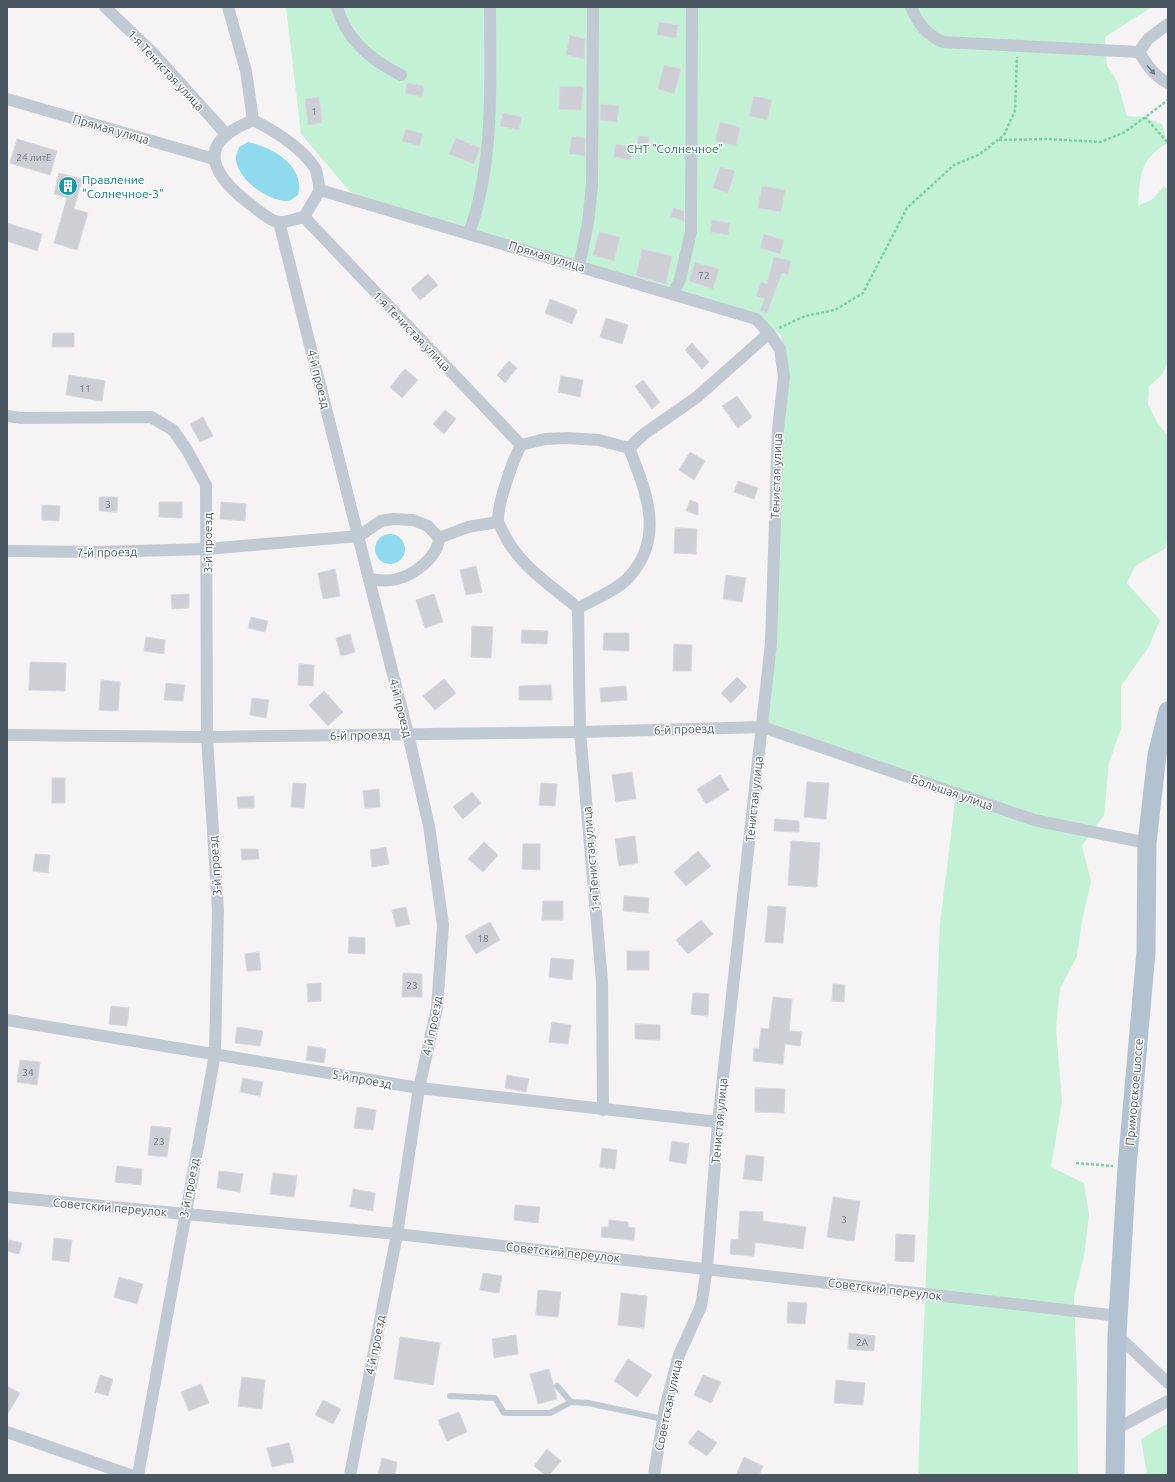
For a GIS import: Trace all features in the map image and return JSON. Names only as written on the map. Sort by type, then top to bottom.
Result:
[{"type":"main road","name":"Приморское шоссе","points":[[1115,1475],[1118,1316],[1127,1167],[1146,952],[1147,842],[1157,755],[1168,710]]},
{"type":"street","name":"1-я Тенистая улица","points":[[105,7],[152,52],[226,134]]},
{"type":"street","points":[[228,7],[246,71],[253,120]]},
{"type":"street","points":[[337,7],[340,18],[355,42],[383,66],[401,75]]},
{"type":"street","points":[[469,233],[482,192],[487,158],[490,7]]},
{"type":"street","points":[[579,266],[588,223],[592,185],[593,7]]},
{"type":"street","points":[[673,294],[680,279],[691,232],[692,7]]},
{"type":"street","points":[[911,7],[916,18],[930,36],[943,42],[1139,52]]},
{"type":"street","points":[[1139,52],[1148,39],[1168,24]]},
{"type":"street","points":[[1139,52],[1148,67],[1160,79],[1168,83]]},
{"type":"street","name":"Прямая улица","points":[[7,99],[214,159]]},
{"type":"street","points":[[253,120],[266,126],[298,150],[315,169],[320,190],[304,217],[279,222],[242,198],[225,181],[214,159],[217,145],[226,134],[253,120]]},
{"type":"street","name":"Прямая улица","points":[[320,190],[756,319],[769,333]]},
{"type":"street","name":"1-я Тенистая улица","points":[[304,217],[521,445]]},
{"type":"street","name":"4-й проезд","points":[[279,222],[359,536]]},
{"type":"street","points":[[629,448],[644,434],[697,397],[769,333]]},
{"type":"street","name":"Тенистая улица","points":[[707,1268],[718,1122],[771,643],[778,429],[784,377],[780,349],[769,333]]},
{"type":"street","name":"3-й проезд","points":[[7,416],[21,418],[151,417],[173,430],[187,450],[206,486],[207,737],[218,910],[215,1054],[184,1213],[138,1475]]},
{"type":"street","points":[[566,438],[599,440],[629,448],[644,485],[651,523],[644,554],[628,578],[578,608],[536,575],[518,556],[506,538],[498,522],[509,475],[521,445],[545,439],[566,438]]},
{"type":"street","points":[[393,519],[413,520],[428,526],[439,538],[439,547],[422,565],[409,574],[396,580],[369,579],[359,536],[381,521],[393,519]]},
{"type":"street","points":[[439,538],[468,526],[498,522]]},
{"type":"street","name":"7-й проезд","points":[[7,551],[97,552],[207,549],[359,536]]},
{"type":"street","name":"4-й проезд","points":[[350,1475],[397,1234],[419,1088],[437,1008],[443,925],[429,826],[408,734],[369,579]]},
{"type":"street","name":"1-я Тенистая улица","points":[[578,608],[580,732],[602,981],[603,1110]]},
{"type":"street","name":"6-й проезд","points":[[7,735],[207,737],[580,732],[762,727]]},
{"type":"street","name":"Большая улица","points":[[762,727],[1034,820],[1147,842]]},
{"type":"street","name":"5-й проезд","points":[[7,1020],[419,1088],[718,1122]]},
{"type":"street","name":"Советский переулок","points":[[7,1197],[397,1234],[707,1268],[1118,1316]]},
{"type":"street","name":"Советская улица","points":[[654,1475],[664,1420],[679,1355],[701,1306],[707,1268]]},
{"type":"street","points":[[1118,1335],[1168,1383]]},
{"type":"street","points":[[1116,1429],[1168,1400]]},
{"type":"street","points":[[7,1432],[130,1475]]},
{"type":"lane","points":[[557,1386],[571,1402]]},
{"type":"lane","points":[[450,1396],[495,1398],[504,1413],[550,1413],[571,1402],[588,1403],[664,1420]]},
{"type":"path","points":[[769,333],[805,316],[835,310],[863,293],[907,208],[954,165],[980,154],[1004,135],[1016,111],[1018,46]]},
{"type":"path","points":[[998,140],[1047,139],[1101,142],[1124,132],[1168,100]]},
{"type":"path","points":[[1145,117],[1168,143]]},
{"type":"path","points":[[1076,1163],[1127,1167]]},
{"type":"green space","name":"СНТ \"Солнечное\"","points":[[286,7],[1152,7],[1105,37],[1107,66],[1117,81],[1127,116],[1145,117],[1162,124],[1167,143],[1151,156],[1146,163],[1141,177],[1138,206],[1153,199],[1164,186],[1168,190],[1168,362],[1162,375],[1149,386],[1148,405],[1157,422],[1168,436],[1168,531],[1166,548],[1135,566],[1127,583],[1160,620],[1148,648],[1121,686],[1121,728],[1109,763],[1104,815],[1082,846],[1091,882],[1082,920],[1077,956],[1060,989],[1056,1029],[1062,1102],[1051,1167],[1084,1183],[1089,1215],[1084,1256],[1074,1297],[1077,1377],[1078,1475],[918,1475],[940,923],[956,794],[772,730],[763,715],[784,377],[781,335],[756,319],[357,200],[301,134]]},
{"type":"green space","points":[[1168,1423],[1168,1475],[1147,1475],[1141,1439]]},
{"type":"water","points":[[248,142],[267,148],[285,160],[292,167],[297,176],[299,185],[298,195],[288,201],[279,200],[263,193],[248,182],[238,168],[236,155],[239,147]]},
{"type":"water","points":[[390,534],[401,538],[405,549],[401,560],[390,564],[379,560],[375,549],[379,538]]},
{"type":"building","points":[[659,22],[678,25],[676,38],[657,35]]},
{"type":"building","points":[[570,35],[585,39],[584,59],[566,55]]},
{"type":"building","points":[[664,65],[681,69],[674,94],[658,89]]},
{"type":"building","points":[[407,83],[424,86],[422,97],[405,93]]},
{"type":"building","points":[[560,86],[583,87],[581,110],[559,109]]},
{"type":"building","points":[[754,96],[772,100],[767,120],[749,116]]},
{"type":"building","points":[[319,97],[322,123],[308,125],[305,99]]},
{"type":"building","points":[[600,104],[619,106],[617,122],[600,120]]},
{"type":"building","points":[[503,113],[522,117],[519,130],[500,126]]},
{"type":"building","points":[[720,122],[740,127],[736,146],[715,141]]},
{"type":"building","points":[[406,129],[423,134],[419,146],[402,141]]},
{"type":"building","points":[[572,136],[585,138],[585,156],[569,154]]},
{"type":"building","points":[[638,136],[649,137],[648,149],[637,148]]},
{"type":"building","points":[[456,138],[480,148],[474,164],[449,154]]},
{"type":"building","points":[[17,139],[57,151],[50,175],[10,163]]},
{"type":"building","points":[[616,144],[633,147],[631,160],[613,157]]},
{"type":"building","points":[[720,167],[735,171],[728,193],[713,188]]},
{"type":"building","points":[[59,173],[82,179],[74,209],[88,213],[77,250],[54,243],[67,198],[54,194]]},
{"type":"building","points":[[762,186],[785,190],[781,212],[758,208]]},
{"type":"building","points":[[673,208],[684,211],[684,221],[671,217]]},
{"type":"building","points":[[712,220],[730,223],[728,235],[710,232]]},
{"type":"building","points":[[7,223],[42,234],[37,251],[7,241]]},
{"type":"building","points":[[599,232],[620,237],[614,261],[593,255]]},
{"type":"building","points":[[764,234],[784,240],[780,254],[760,248]]},
{"type":"building","points":[[642,249],[672,256],[666,284],[636,276]]},
{"type":"building","points":[[774,257],[791,261],[788,275],[782,273],[767,313],[760,311],[764,299],[756,296],[761,282],[767,284]]},
{"type":"building","points":[[695,262],[719,269],[713,289],[689,281]]},
{"type":"building","points":[[428,274],[438,285],[420,300],[411,289]]},
{"type":"building","points":[[550,299],[577,310],[572,324],[545,313]]},
{"type":"building","points":[[606,318],[628,325],[622,344],[600,337]]},
{"type":"building","points":[[53,333],[74,333],[74,347],[52,347]]},
{"type":"building","points":[[692,343],[709,362],[702,369],[685,350]]},
{"type":"building","points":[[509,361],[517,368],[505,383],[497,375]]},
{"type":"building","points":[[405,369],[418,380],[402,398],[390,387]]},
{"type":"building","points":[[69,375],[105,381],[102,401],[66,395]]},
{"type":"building","points":[[561,376],[583,380],[580,397],[558,392]]},
{"type":"building","points":[[643,380],[660,402],[652,409],[635,386]]},
{"type":"building","points":[[737,396],[752,417],[738,428],[722,406]]},
{"type":"building","points":[[445,410],[456,419],[444,434],[433,424]]},
{"type":"building","points":[[203,417],[213,436],[200,442],[190,424]]},
{"type":"building","points":[[690,452],[705,461],[694,480],[679,470]]},
{"type":"building","points":[[738,481],[758,488],[754,499],[734,492]]},
{"type":"building","points":[[99,497],[118,497],[117,512],[99,511]]},
{"type":"building","points":[[690,500],[698,503],[698,515],[686,511]]},
{"type":"building","points":[[159,502],[182,502],[182,518],[159,517]]},
{"type":"building","points":[[221,502],[246,504],[245,521],[220,519]]},
{"type":"building","points":[[42,505],[60,506],[59,521],[42,520]]},
{"type":"building","points":[[675,528],[697,529],[696,554],[674,553]]},
{"type":"building","points":[[476,566],[482,592],[466,595],[460,570]]},
{"type":"building","points":[[335,569],[340,596],[323,599],[318,573]]},
{"type":"building","points":[[726,575],[746,578],[742,602],[723,599]]},
{"type":"building","points":[[189,594],[189,608],[172,609],[171,595]]},
{"type":"building","points":[[434,594],[443,622],[425,628],[416,600]]},
{"type":"building","points":[[251,617],[268,621],[265,632],[248,628]]},
{"type":"building","points":[[472,626],[493,627],[491,658],[471,657]]},
{"type":"building","points":[[522,630],[548,631],[547,644],[521,643]]},
{"type":"building","points":[[604,633],[629,633],[629,651],[603,650]]},
{"type":"building","points":[[350,634],[355,652],[341,656],[336,638]]},
{"type":"building","points":[[146,637],[165,640],[164,654],[144,651]]},
{"type":"building","points":[[674,644],[692,645],[691,671],[673,671]]},
{"type":"building","points":[[30,662],[66,663],[65,691],[29,690]]},
{"type":"building","points":[[299,664],[314,665],[313,686],[298,685]]},
{"type":"building","points":[[737,677],[747,687],[731,703],[721,693]]},
{"type":"building","points":[[444,679],[456,693],[435,710],[423,696]]},
{"type":"building","points":[[101,680],[120,682],[118,711],[99,710]]},
{"type":"building","points":[[166,683],[185,685],[183,701],[164,700]]},
{"type":"building","points":[[551,685],[552,700],[519,700],[519,686]]},
{"type":"building","points":[[626,686],[627,700],[601,702],[600,688]]},
{"type":"building","points":[[324,691],[343,712],[328,726],[309,705]]},
{"type":"building","points":[[252,698],[269,700],[266,718],[250,715]]},
{"type":"building","points":[[632,772],[636,799],[616,802],[612,775]]},
{"type":"building","points":[[720,775],[729,790],[706,804],[697,789]]},
{"type":"building","points":[[52,778],[65,778],[65,803],[52,803]]},
{"type":"building","points":[[807,782],[829,783],[826,819],[804,817]]},
{"type":"building","points":[[293,783],[306,784],[304,808],[291,807]]},
{"type":"building","points":[[541,783],[557,784],[555,806],[539,805]]},
{"type":"building","points":[[379,789],[380,807],[365,808],[363,791]]},
{"type":"building","points":[[472,792],[481,803],[463,819],[453,807]]},
{"type":"building","points":[[254,796],[254,808],[238,808],[237,797]]},
{"type":"building","points":[[775,819],[799,821],[799,832],[774,831]]},
{"type":"building","points":[[635,836],[638,863],[619,866],[615,839]]},
{"type":"building","points":[[791,841],[820,843],[817,887],[788,885]]},
{"type":"building","points":[[484,842],[498,855],[483,872],[468,859]]},
{"type":"building","points":[[523,844],[540,844],[540,870],[522,869]]},
{"type":"building","points":[[386,847],[389,864],[372,867],[370,850]]},
{"type":"building","points":[[241,849],[258,849],[259,859],[242,860]]},
{"type":"building","points":[[698,851],[711,866],[686,886],[674,872]]},
{"type":"building","points":[[35,854],[50,855],[48,873],[33,871]]},
{"type":"building","points":[[624,896],[649,898],[648,913],[623,911]]},
{"type":"building","points":[[543,901],[563,901],[563,920],[542,920]]},
{"type":"building","points":[[768,906],[786,907],[783,943],[765,942]]},
{"type":"building","points":[[406,907],[410,924],[396,927],[392,910]]},
{"type":"building","points":[[701,920],[713,934],[688,954],[676,940]]},
{"type":"building","points":[[490,922],[500,940],[476,954],[465,936]]},
{"type":"building","points":[[349,937],[365,938],[365,954],[348,953]]},
{"type":"building","points":[[627,951],[649,951],[649,970],[627,970]]},
{"type":"building","points":[[259,952],[261,970],[247,971],[245,954]]},
{"type":"building","points":[[551,958],[574,960],[572,980],[549,977]]},
{"type":"building","points":[[403,973],[422,974],[422,997],[402,997]]},
{"type":"building","points":[[321,983],[321,1001],[308,1002],[307,984]]},
{"type":"building","points":[[833,984],[845,985],[844,1002],[832,1001]]},
{"type":"building","points":[[693,993],[709,994],[708,1016],[691,1014]]},
{"type":"building","points":[[773,997],[792,999],[789,1031],[802,1032],[800,1046],[785,1044],[783,1064],[753,1061],[754,1048],[759,1049],[761,1028],[769,1029]]},
{"type":"building","points":[[111,1006],[129,1008],[127,1026],[109,1024]]},
{"type":"building","points":[[552,1022],[571,1025],[568,1044],[549,1042]]},
{"type":"building","points":[[635,1024],[660,1025],[660,1040],[635,1039]]},
{"type":"building","points":[[237,1027],[263,1031],[260,1046],[235,1043]]},
{"type":"building","points":[[308,1046],[326,1049],[324,1063],[306,1060]]},
{"type":"building","points":[[20,1060],[40,1062],[37,1085],[17,1082]]},
{"type":"building","points":[[507,1075],[529,1079],[526,1092],[505,1088]]},
{"type":"building","points":[[243,1078],[263,1082],[260,1096],[240,1092]]},
{"type":"building","points":[[755,1088],[785,1089],[784,1113],[755,1112]]},
{"type":"building","points":[[357,1107],[376,1110],[373,1130],[354,1128]]},
{"type":"building","points":[[151,1126],[171,1128],[167,1157],[148,1155]]},
{"type":"building","points":[[672,1141],[689,1144],[686,1164],[669,1161]]},
{"type":"building","points":[[602,1148],[617,1150],[615,1169],[600,1167]]},
{"type":"building","points":[[746,1155],[764,1157],[762,1181],[743,1179]]},
{"type":"building","points":[[117,1166],[142,1169],[141,1185],[115,1182]]},
{"type":"building","points":[[219,1171],[243,1174],[240,1192],[217,1188]]},
{"type":"building","points":[[273,1173],[297,1176],[294,1197],[270,1194]]},
{"type":"building","points":[[353,1189],[375,1193],[373,1211],[350,1207]]},
{"type":"building","points":[[833,1197],[860,1201],[854,1241],[827,1237]]},
{"type":"building","points":[[515,1205],[540,1207],[538,1223],[514,1220]]},
{"type":"building","points":[[740,1211],[763,1212],[763,1221],[806,1227],[803,1249],[755,1243],[754,1256],[730,1254],[731,1239],[738,1240]]},
{"type":"building","points":[[609,1220],[628,1222],[628,1227],[635,1228],[634,1240],[601,1237],[602,1227],[608,1227]]},
{"type":"building","points":[[896,1234],[915,1235],[914,1262],[895,1261]]},
{"type":"building","points":[[54,1238],[72,1240],[69,1262],[52,1260]]},
{"type":"building","points":[[9,1240],[22,1243],[19,1254],[7,1251]]},
{"type":"building","points":[[483,1273],[502,1276],[499,1293],[480,1290]]},
{"type":"building","points":[[119,1277],[143,1284],[137,1304],[114,1297]]},
{"type":"building","points":[[538,1290],[561,1292],[558,1317],[536,1315]]},
{"type":"building","points":[[621,1293],[647,1296],[644,1328],[618,1325]]},
{"type":"building","points":[[788,1302],[807,1303],[805,1324],[787,1323]]},
{"type":"building","points":[[849,1333],[875,1336],[874,1351],[848,1349]]},
{"type":"building","points":[[516,1335],[518,1354],[494,1358],[492,1339]]},
{"type":"building","points":[[400,1337],[440,1343],[433,1385],[394,1379]]},
{"type":"building","points":[[628,1359],[652,1375],[637,1397],[614,1381]]},
{"type":"building","points":[[549,1369],[557,1399],[538,1404],[530,1374]]},
{"type":"building","points":[[100,1375],[113,1379],[108,1396],[95,1392]]},
{"type":"building","points":[[703,1375],[721,1382],[711,1403],[694,1395]]},
{"type":"building","points":[[242,1377],[265,1380],[262,1409],[238,1406]]},
{"type":"building","points":[[836,1380],[865,1383],[863,1405],[834,1403]]},
{"type":"building","points":[[201,1384],[209,1403],[189,1411],[181,1392]]},
{"type":"building","points":[[7,1386],[20,1393],[7,1415]]},
{"type":"building","points":[[323,1400],[341,1409],[333,1424],[315,1415]]},
{"type":"building","points":[[459,1412],[467,1432],[447,1441],[438,1420]]},
{"type":"building","points":[[698,1430],[717,1443],[707,1456],[688,1443]]},
{"type":"building","points":[[289,1443],[294,1462],[272,1467],[267,1448]]},
{"type":"building","points":[[547,1449],[561,1461],[549,1475],[545,1475],[534,1466]]},
{"type":"building","points":[[744,1457],[763,1466],[759,1475],[736,1475]]},
{"type":"building","points":[[382,1458],[397,1462],[395,1475],[378,1475]]},
{"type":"place","name":"Правление \"Солнечное-3\"","points":[[68,186]]}]
